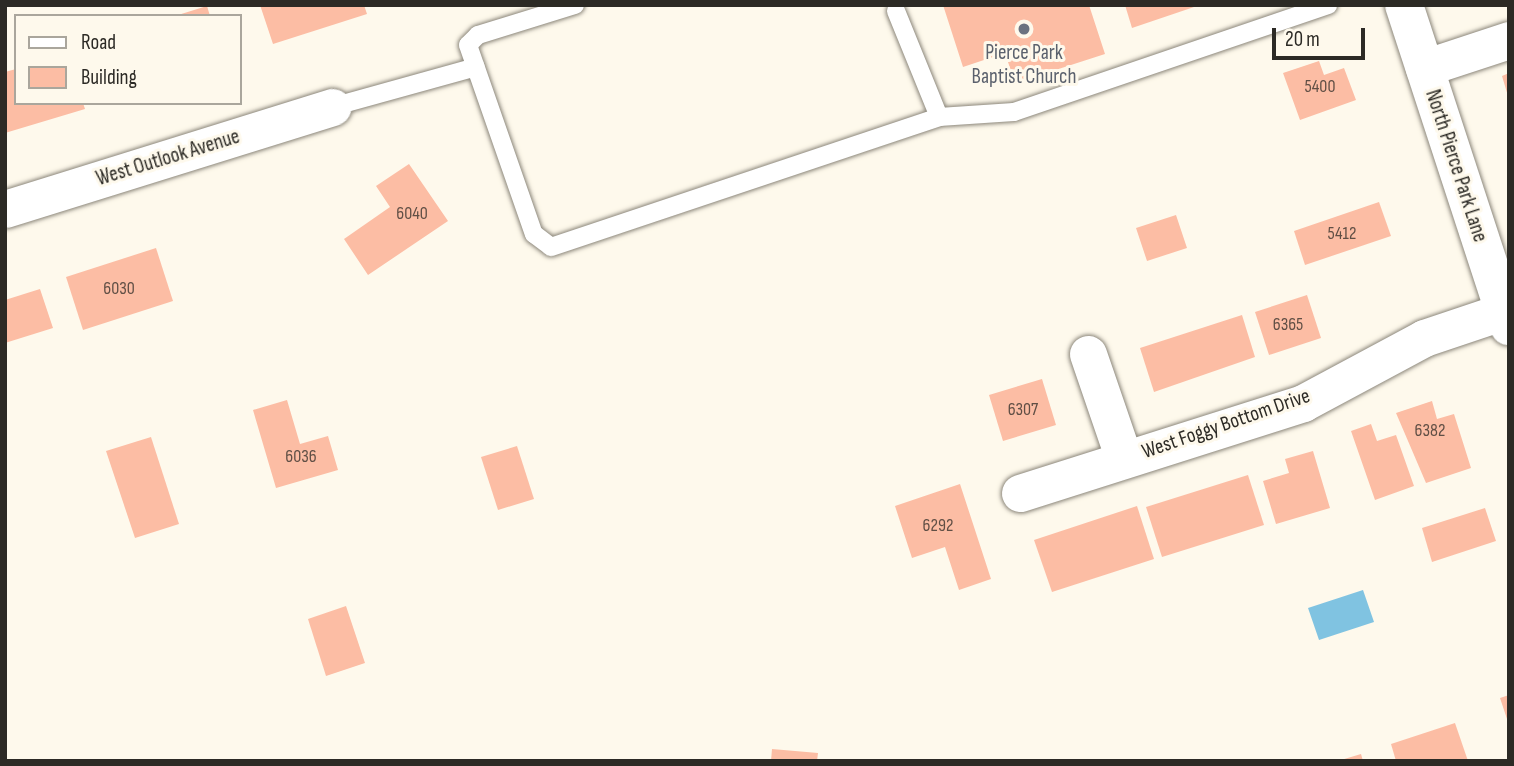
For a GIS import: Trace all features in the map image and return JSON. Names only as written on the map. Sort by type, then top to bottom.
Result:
[{"type":"street","name":"North Pierce Park Lane","points":[[1404,5],[1506,318]]},
{"type":"street","points":[[1424,68],[1509,40]]},
{"type":"street","name":"West Outlook Avenue","points":[[5,209],[332,107]]},
{"type":"street","name":"West Foggy Bottom Drive","points":[[1020,493],[1303,403],[1424,338],[1506,318]]},
{"type":"street","points":[[1088,354],[1124,459]]},
{"type":"lane","points":[[575,5],[478,35],[468,45],[534,234],[551,247],[939,117],[1014,112],[1328,5]]},
{"type":"lane","points":[[896,11],[939,117]]},
{"type":"lane","points":[[332,107],[476,66]]},
{"type":"water","points":[[1363,590],[1374,622],[1319,640],[1308,608]]},
{"type":"building","points":[[260,5],[364,5],[367,14],[273,44]]},
{"type":"building","name":"Pierce Park Baptist Church","points":[[943,5],[1089,5],[1105,54],[1015,83],[1005,53],[963,67]]},
{"type":"building","name":"Pierce Park Baptist Church","points":[[1125,5],[1197,5],[1197,6],[1132,28]]},
{"type":"building","points":[[207,6],[209,14],[181,14]]},
{"type":"building","points":[[1319,61],[1324,75],[1344,68],[1356,100],[1300,120],[1283,73]]},
{"type":"building","points":[[14,70],[14,105],[84,105],[85,109],[5,133],[5,72]]},
{"type":"building","points":[[1509,73],[1509,96],[1508,96],[1502,76]]},
{"type":"building","points":[[409,164],[448,221],[368,275],[344,239],[390,207],[376,186]]},
{"type":"building","points":[[1379,202],[1391,236],[1305,265],[1294,231]]},
{"type":"building","points":[[1176,215],[1187,248],[1147,261],[1136,228]]},
{"type":"building","points":[[156,248],[173,301],[83,330],[66,277]]},
{"type":"building","points":[[40,289],[53,328],[5,343],[5,300]]},
{"type":"building","points":[[1307,295],[1321,338],[1269,355],[1255,312]]},
{"type":"building","points":[[1242,315],[1255,357],[1154,392],[1140,348]]},
{"type":"building","points":[[1042,379],[1056,425],[1003,441],[989,395]]},
{"type":"building","points":[[287,400],[300,444],[328,436],[338,470],[276,488],[253,410]]},
{"type":"building","points":[[1432,401],[1437,419],[1454,414],[1471,468],[1426,483],[1396,413]]},
{"type":"building","points":[[1371,424],[1377,441],[1396,435],[1414,486],[1375,500],[1351,431]]},
{"type":"building","points":[[151,437],[179,524],[135,538],[106,451]]},
{"type":"building","points":[[517,446],[534,499],[498,510],[481,457]]},
{"type":"building","points":[[1313,451],[1330,508],[1276,524],[1263,481],[1289,473],[1285,459]]},
{"type":"building","points":[[1248,475],[1264,525],[1162,557],[1146,507]]},
{"type":"building","points":[[960,484],[991,579],[959,590],[945,547],[912,558],[895,506]]},
{"type":"building","points":[[1137,506],[1154,559],[1052,592],[1034,540]]},
{"type":"building","points":[[1485,508],[1496,541],[1432,562],[1422,528]]},
{"type":"building","points":[[346,606],[365,663],[326,676],[308,619]]},
{"type":"building","points":[[1509,695],[1509,722],[1508,722],[1500,698]]},
{"type":"building","points":[[1455,723],[1468,761],[1396,761],[1391,744]]},
{"type":"building","points":[[772,749],[818,753],[817,761],[771,761]]},
{"type":"building","points":[[1361,754],[1363,761],[1341,761],[1341,760]]},
{"type":"place","name":"Pierce Park Baptist Church","points":[[1024,29]]}]
